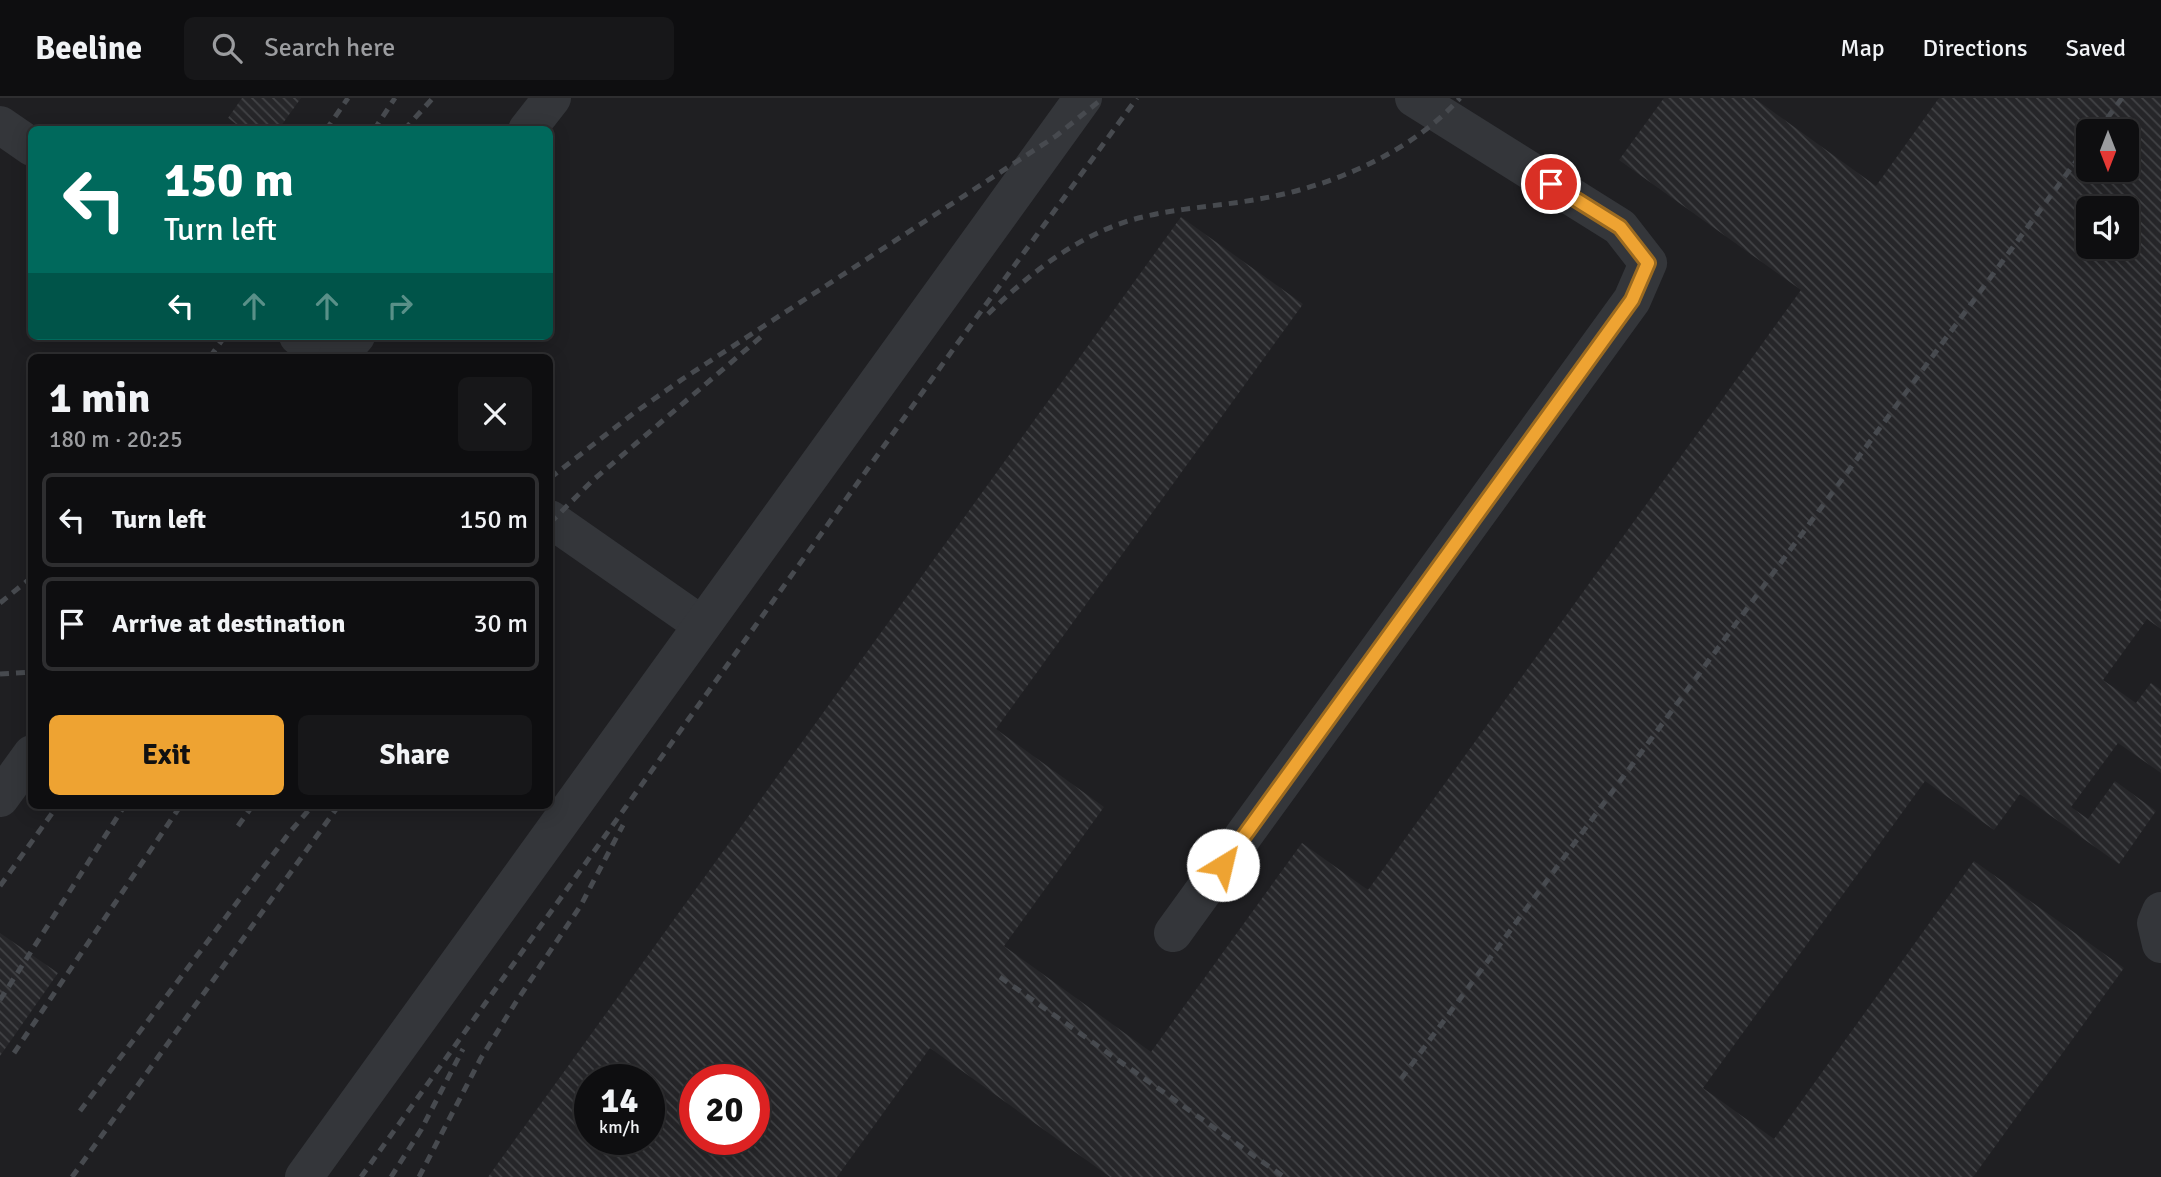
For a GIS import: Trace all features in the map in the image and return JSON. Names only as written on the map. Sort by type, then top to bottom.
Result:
[{"type":"lane","points":[[530,126],[552,98]]},
{"type":"lane","points":[[304,1177],[1083,98]]},
{"type":"lane","points":[[1174,933],[1632,300],[1648,263],[1620,227],[1414,98]]},
{"type":"lane","points":[[0,125],[28,144]]},
{"type":"lane","points":[[303,340],[322,354]]},
{"type":"lane","points":[[340,354],[352,340]]},
{"type":"lane","points":[[553,521],[702,625]]},
{"type":"lane","points":[[0,798],[28,760]]},
{"type":"lane","points":[[2161,911],[2155,923],[2161,944]]},
{"type":"shaded area","points":[[0,98],[2161,98],[2161,1177],[0,1177]]},
{"type":"building","points":[[242,98],[301,98],[281,126],[239,126],[228,118]]},
{"type":"building","points":[[1664,98],[1754,98],[1876,186],[1939,98],[2161,98],[2161,629],[2147,619],[2103,680],[2136,703],[2151,683],[2161,690],[2161,773],[2118,743],[2071,807],[2088,819],[2115,781],[2156,811],[2119,864],[2020,794],[1994,830],[1925,781],[1703,1088],[1774,1139],[1974,861],[2124,968],[1973,1177],[1110,1177],[930,1048],[837,1177],[488,1177],[1181,217],[1303,304],[996,729],[1104,807],[1004,946],[1151,1052],[1302,843],[1368,890],[1801,290],[1619,160]]},
{"type":"building","points":[[0,933],[58,973],[0,1056]]},
{"type":"railway","points":[[329,126],[348,98]]},
{"type":"railway","points":[[377,126],[395,98]]},
{"type":"railway","points":[[408,126],[433,98]]},
{"type":"railway","points":[[553,476],[684,378],[1056,136],[1103,98]]},
{"type":"railway","points":[[361,1177],[957,344],[1137,98]]},
{"type":"railway","points":[[988,314],[1019,285],[1053,259],[1108,228],[1160,213],[1243,202],[1286,193],[1341,176],[1394,151],[1440,118],[1460,98]]},
{"type":"railway","points":[[2107,119],[2122,98]]},
{"type":"railway","points":[[1401,1079],[2076,161]]},
{"type":"railway","points":[[553,520],[592,481],[762,336]]},
{"type":"railway","points":[[212,354],[222,340]]},
{"type":"railway","points":[[0,603],[28,580]]},
{"type":"railway","points":[[0,674],[28,672]]},
{"type":"railway","points":[[0,886],[55,809]]},
{"type":"railway","points":[[0,1000],[122,809]]},
{"type":"railway","points":[[14,1053],[178,809]]},
{"type":"railway","points":[[238,826],[250,809]]},
{"type":"railway","points":[[80,1111],[310,809]]},
{"type":"railway","points":[[72,1177],[336,809]]},
{"type":"railway","points":[[419,1177],[481,1058],[581,905],[623,825]]},
{"type":"railway","points":[[1000,977],[1284,1177]]},
{"type":"railway","points":[[391,1177],[421,1130],[463,1049]]},
{"type":"route","points":[[1223,865],[1632,300],[1648,263],[1620,227],[1551,184]]}]
